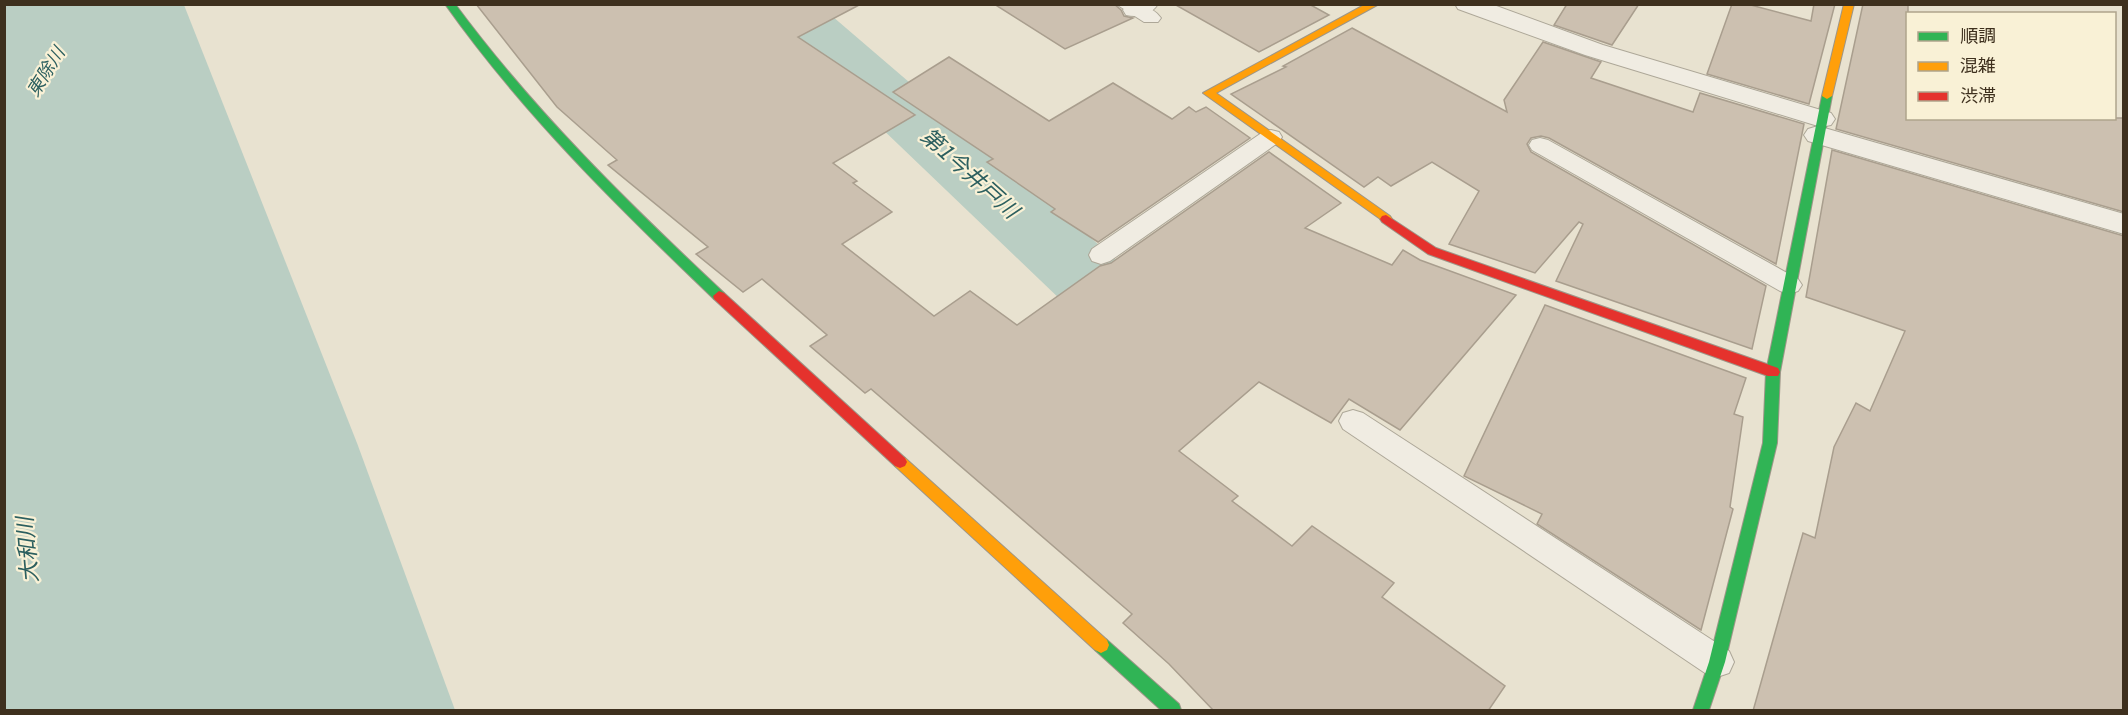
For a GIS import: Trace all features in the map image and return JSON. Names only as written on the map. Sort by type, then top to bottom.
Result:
[{"type":"street","points":[[450,4],[483,52],[614,197],[759,334],[1173,711]]},
{"type":"street","points":[[1374,4],[1209,93],[1432,251],[1773,372]]},
{"type":"street","points":[[1467,4],[1820,127],[2124,224]]},
{"type":"street","points":[[1701,711],[1717,662],[1770,443],[1773,372],[1820,127],[1849,4]]},
{"type":"lane","points":[[1101,255],[1271,137]]},
{"type":"lane","points":[[1540,145],[1789,285]]},
{"type":"lane","points":[[1353,422],[1717,662]]},
{"type":"water","points":[[4,5],[184,5],[357,443],[455,710],[5,710]]},
{"type":"building","points":[[476,4],[861,4],[798,37],[915,115],[833,163],[857,181],[853,183],[892,212],[842,244],[934,316],[970,291],[1017,325],[1100,266],[1111,263],[1269,152],[1341,203],[1305,228],[1392,265],[1403,250],[1420,260],[1516,295],[1400,430],[1349,399],[1331,423],[1259,382],[1179,451],[1238,496],[1232,501],[1292,546],[1312,526],[1394,583],[1382,597],[1505,686],[1488,711],[1214,711],[1169,664],[1123,623],[1132,614],[871,389],[865,393],[810,346],[827,335],[762,279],[743,292],[696,254],[708,247],[608,165],[617,160],[557,107]]},
{"type":"building","points":[[994,4],[1114,4],[1124,16],[1133,18],[1065,49]]},
{"type":"building","points":[[1174,4],[1309,4],[1329,15],[1259,52]]},
{"type":"building","points":[[1567,4],[1639,4],[1612,45],[1554,25]]},
{"type":"building","points":[[1732,4],[1747,4],[1811,21],[1814,4],[1835,4],[1809,104],[1707,74]]},
{"type":"building","points":[[1863,4],[1908,4],[1908,12],[1906,12],[1906,120],[2116,120],[2116,118],[2124,118],[2124,212],[1836,129]]},
{"type":"building","points":[[1352,28],[1507,112],[1504,100],[1543,42],[1601,62],[1591,78],[1693,112],[1700,93],[1804,124],[1776,264],[1549,138],[1541,136],[1531,138],[1527,144],[1531,152],[1766,286],[1752,349],[1556,281],[1583,224],[1579,222],[1535,273],[1449,244],[1479,191],[1432,162],[1391,186],[1378,177],[1364,187],[1231,94],[1286,67],[1283,66]]},
{"type":"building","points":[[949,57],[1049,121],[1113,83],[1172,119],[1189,107],[1196,112],[1206,107],[1250,138],[1098,242],[1051,212],[1055,209],[987,162],[993,159],[893,92]]},
{"type":"building","points":[[1832,150],[2124,236],[2124,711],[1753,711],[1803,533],[1815,538],[1834,447],[1856,403],[1870,411],[1905,331],[1806,297]]},
{"type":"building","points":[[1545,305],[1746,378],[1734,414],[1743,417],[1730,507],[1733,509],[1701,630],[1537,524],[1542,514],[1464,476]]},
{"type":"waterway","name":"第1今井戸川","points":[[781,4],[900,108],[1092,283],[1166,333]]},
{"type":"traffic: fast","points":[[450,4],[510,83],[577,157],[719,296]]},
{"type":"traffic: fast","points":[[1701,710],[1717,662],[1770,443],[1773,372],[1827,96]]},
{"type":"traffic: fast","points":[[1101,645],[1173,710]]},
{"type":"traffic: slow","points":[[1374,4],[1208,93],[1386,219]]},
{"type":"traffic: slow","points":[[1827,96],[1849,4]]},
{"type":"traffic: slow","points":[[900,462],[1101,645]]},
{"type":"traffic: jam","points":[[1386,219],[1432,251],[1773,372]]},
{"type":"traffic: jam","points":[[719,296],[900,462]]},
{"type":"water label","name":"東除川","points":[[46,72]]},
{"type":"water label","name":"大和川","points":[[27,550]]}]
